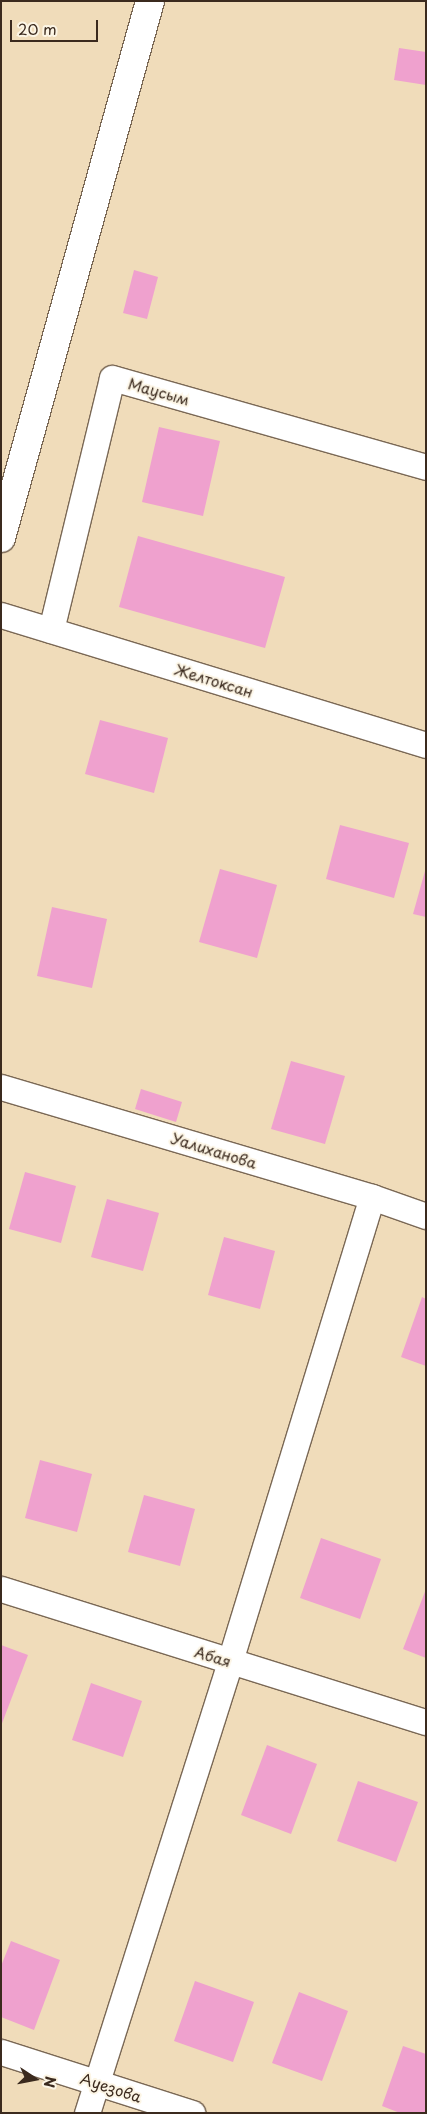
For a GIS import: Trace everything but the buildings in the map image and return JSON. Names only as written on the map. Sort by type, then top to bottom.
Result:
[{"type":"street","points":[[1,538],[150,1]]},
{"type":"street","name":"Маусым","points":[[51,630],[112,378],[426,467]]},
{"type":"street","name":"Желтоксан","points":[[1,615],[426,745]]},
{"type":"street","name":"Уалиханова","points":[[1,1086],[372,1197],[426,1216]]},
{"type":"street","points":[[87,2113],[230,1661],[372,1197]]},
{"type":"street","name":"Абая","points":[[1,1589],[426,1722]]},
{"type":"street","name":"Ауезова","points":[[1,2052],[192,2113]]}]
